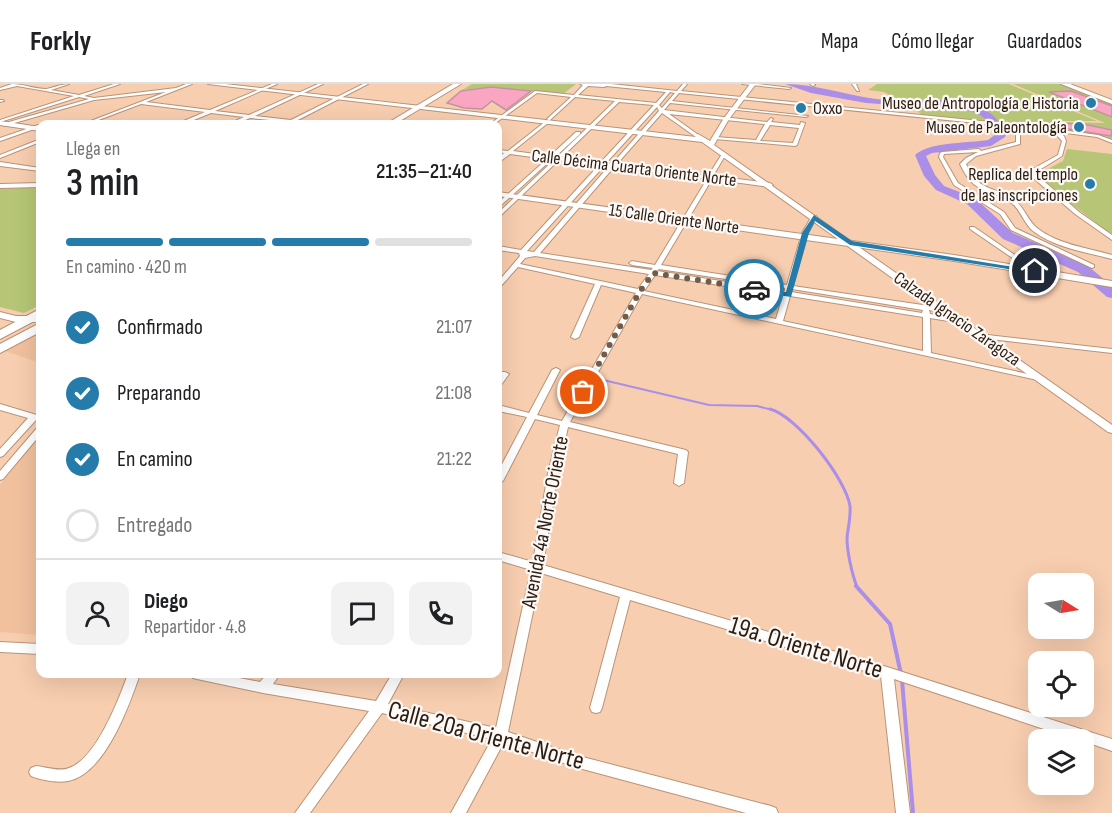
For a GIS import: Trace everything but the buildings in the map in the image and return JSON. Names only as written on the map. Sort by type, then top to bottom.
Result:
[{"type":"main road","points":[[405,120],[457,84]]},
{"type":"main road","points":[[398,120],[467,84]]},
{"type":"main road","points":[[1064,84],[1112,101]]},
{"type":"main road","points":[[1070,84],[1112,101]]},
{"type":"main road","points":[[1,122],[36,126]]},
{"type":"main road","points":[[1,122],[36,127]]},
{"type":"main road","name":"15 Calle Oriente Norte","points":[[502,192],[1078,275]]},
{"type":"main road","points":[[1078,275],[1112,279]]},
{"type":"main road","points":[[1078,275],[1112,284]]},
{"type":"main road","points":[[0,335],[16,322],[36,322]]},
{"type":"main road","points":[[0,349],[36,323]]},
{"type":"street","points":[[0,89],[17,84],[94,99]]},
{"type":"street","points":[[46,90],[67,84]]},
{"type":"street","points":[[76,96],[110,84]]},
{"type":"street","points":[[1,122],[38,107],[118,84]]},
{"type":"street","points":[[97,120],[190,84]]},
{"type":"street","points":[[211,84],[271,88]]},
{"type":"street","points":[[228,84],[701,138]]},
{"type":"street","points":[[242,120],[321,84]]},
{"type":"street","points":[[343,98],[366,84]]},
{"type":"street","points":[[298,120],[373,84]]},
{"type":"street","points":[[450,84],[457,84]]},
{"type":"street","points":[[582,84],[668,92]]},
{"type":"street","points":[[502,158],[548,121],[587,84]]},
{"type":"street","points":[[599,84],[1016,126],[1098,136],[1112,142]]},
{"type":"street","points":[[537,252],[603,162],[677,84]]},
{"type":"street","points":[[502,281],[524,252],[614,164],[686,84]]},
{"type":"street","points":[[744,84],[789,88]]},
{"type":"street","points":[[752,84],[726,119],[713,142],[757,142],[795,146],[811,107]]},
{"type":"street","points":[[854,84],[858,90]]},
{"type":"street","points":[[139,104],[213,114],[271,88]]},
{"type":"street","points":[[200,120],[271,88]]},
{"type":"street","points":[[16,123],[94,99],[178,89]]},
{"type":"street","points":[[502,123],[536,92],[656,104]]},
{"type":"street","points":[[500,120],[543,93]]},
{"type":"street","points":[[742,99],[837,109]]},
{"type":"street","points":[[502,211],[516,194],[615,100]]},
{"type":"street","points":[[669,102],[806,116]]},
{"type":"street","points":[[139,104],[261,120]]},
{"type":"street","name":"Calzada Ignacio Zaragoza","points":[[656,104],[662,111],[701,138],[713,142],[724,154],[1112,430]]},
{"type":"street","points":[[757,142],[778,104]]},
{"type":"street","points":[[690,115],[698,105]]},
{"type":"street","points":[[662,111],[802,127]]},
{"type":"street","points":[[190,120],[204,114]]},
{"type":"street","points":[[1016,126],[1018,143],[978,153],[967,159],[963,164],[971,181],[980,188],[1011,200],[1019,207],[1027,223],[1036,231],[1068,245],[1112,257]]},
{"type":"street","points":[[0,140],[36,128]]},
{"type":"street","points":[[1055,132],[1062,136],[1064,141],[1059,156],[1037,166],[1033,171],[1034,176],[1077,213],[1112,238]]},
{"type":"street","points":[[0,157],[36,143]]},
{"type":"street","name":"Calle Décima Cuarta Oriente Norte","points":[[502,150],[767,183]]},
{"type":"street","points":[[993,150],[942,153],[941,157],[956,184],[1002,213],[1013,229],[1092,266]]},
{"type":"street","name":"Avenida 4a Norte Oriente","points":[[458,813],[501,735],[565,423],[639,293],[724,154]]},
{"type":"street","points":[[502,203],[516,194],[557,156]]},
{"type":"street","points":[[0,164],[36,169]]},
{"type":"street","points":[[0,186],[36,185]]},
{"type":"street","points":[[779,322],[790,292],[805,235],[814,217]]},
{"type":"street","points":[[972,228],[1031,268]]},
{"type":"street","points":[[502,244],[524,252]]},
{"type":"street","points":[[502,249],[537,252],[926,312],[961,321]]},
{"type":"street","points":[[516,265],[1043,379]]},
{"type":"street","points":[[575,337],[598,284]]},
{"type":"street","points":[[926,312],[947,311]]},
{"type":"street","points":[[926,312],[927,354]]},
{"type":"street","points":[[0,315],[16,322]]},
{"type":"street","points":[[982,336],[1112,351]]},
{"type":"street","points":[[502,473],[556,370]]},
{"type":"street","points":[[502,378],[505,374]]},
{"type":"street","points":[[0,407],[36,418]]},
{"type":"street","points":[[502,409],[683,452],[679,483]]},
{"type":"street","points":[[0,454],[36,419]]},
{"type":"street","points":[[1099,420],[1112,422]]},
{"type":"street","points":[[0,477],[36,435]]},
{"type":"street","name":"19a. Oriente Norte","points":[[502,557],[891,674],[1112,745]]},
{"type":"street","points":[[596,708],[626,594]]},
{"type":"street","points":[[0,647],[36,649]]},
{"type":"street","points":[[891,674],[903,813]]},
{"type":"street","points":[[36,772],[68,775],[75,772],[94,755],[108,736],[132,678]]},
{"type":"street","name":"Calle 20a Oriente Norte","points":[[216,678],[379,707],[501,735],[575,761],[771,813]]},
{"type":"street","points":[[263,688],[271,678]]},
{"type":"street","points":[[302,813],[379,707],[396,678]]},
{"type":"shaded area","points":[[36,334],[36,362],[5,351]]},
{"type":"shaded area","points":[[36,441],[36,635],[0,632],[0,485]]},
{"type":"green space","points":[[472,84],[576,84],[563,94],[489,87],[462,90]]},
{"type":"green space","points":[[877,84],[1009,84],[1097,121],[1056,121],[1040,127],[925,116],[884,92],[868,90]]},
{"type":"green space","points":[[1013,84],[1061,84],[1112,103],[1112,141],[1100,136],[1055,130],[1055,124],[1060,122],[1105,123]]},
{"type":"green space","points":[[1067,149],[1112,154],[1112,235],[1065,199],[1038,174],[1063,161]]},
{"type":"green space","points":[[36,187],[36,307],[24,313],[0,307],[0,189]]},
{"type":"waterway","points":[[789,84],[852,98],[889,103],[952,105],[984,113],[995,122],[1001,135],[991,143],[930,150],[920,155],[930,176],[940,188],[971,201],[1008,236],[1083,269],[1112,294]]},
{"type":"waterway","points":[[599,379],[709,405],[757,406],[772,410]]},
{"type":"waterway","points":[[772,410],[793,423],[819,450],[847,494],[850,506],[848,550],[857,587]]},
{"type":"waterway","points":[[856,586],[890,624],[901,674]]},
{"type":"waterway","points":[[902,680],[913,813]]},
{"type":"way so far","points":[[583,392],[639,293],[653,273],[754,289]]},
{"type":"place","name":"Museo de Antropología e Historia","points":[[1091,103]]},
{"type":"place","name":"Oxxo","points":[[801,108]]},
{"type":"place","name":"Museo de Paleontología","points":[[1079,127]]},
{"type":"place","name":"Replica del templo de las inscripciones","points":[[1090,184]]},
{"type":"route","points":[[754,289],[789,295],[806,233],[814,217],[850,243],[1035,271]]}]
